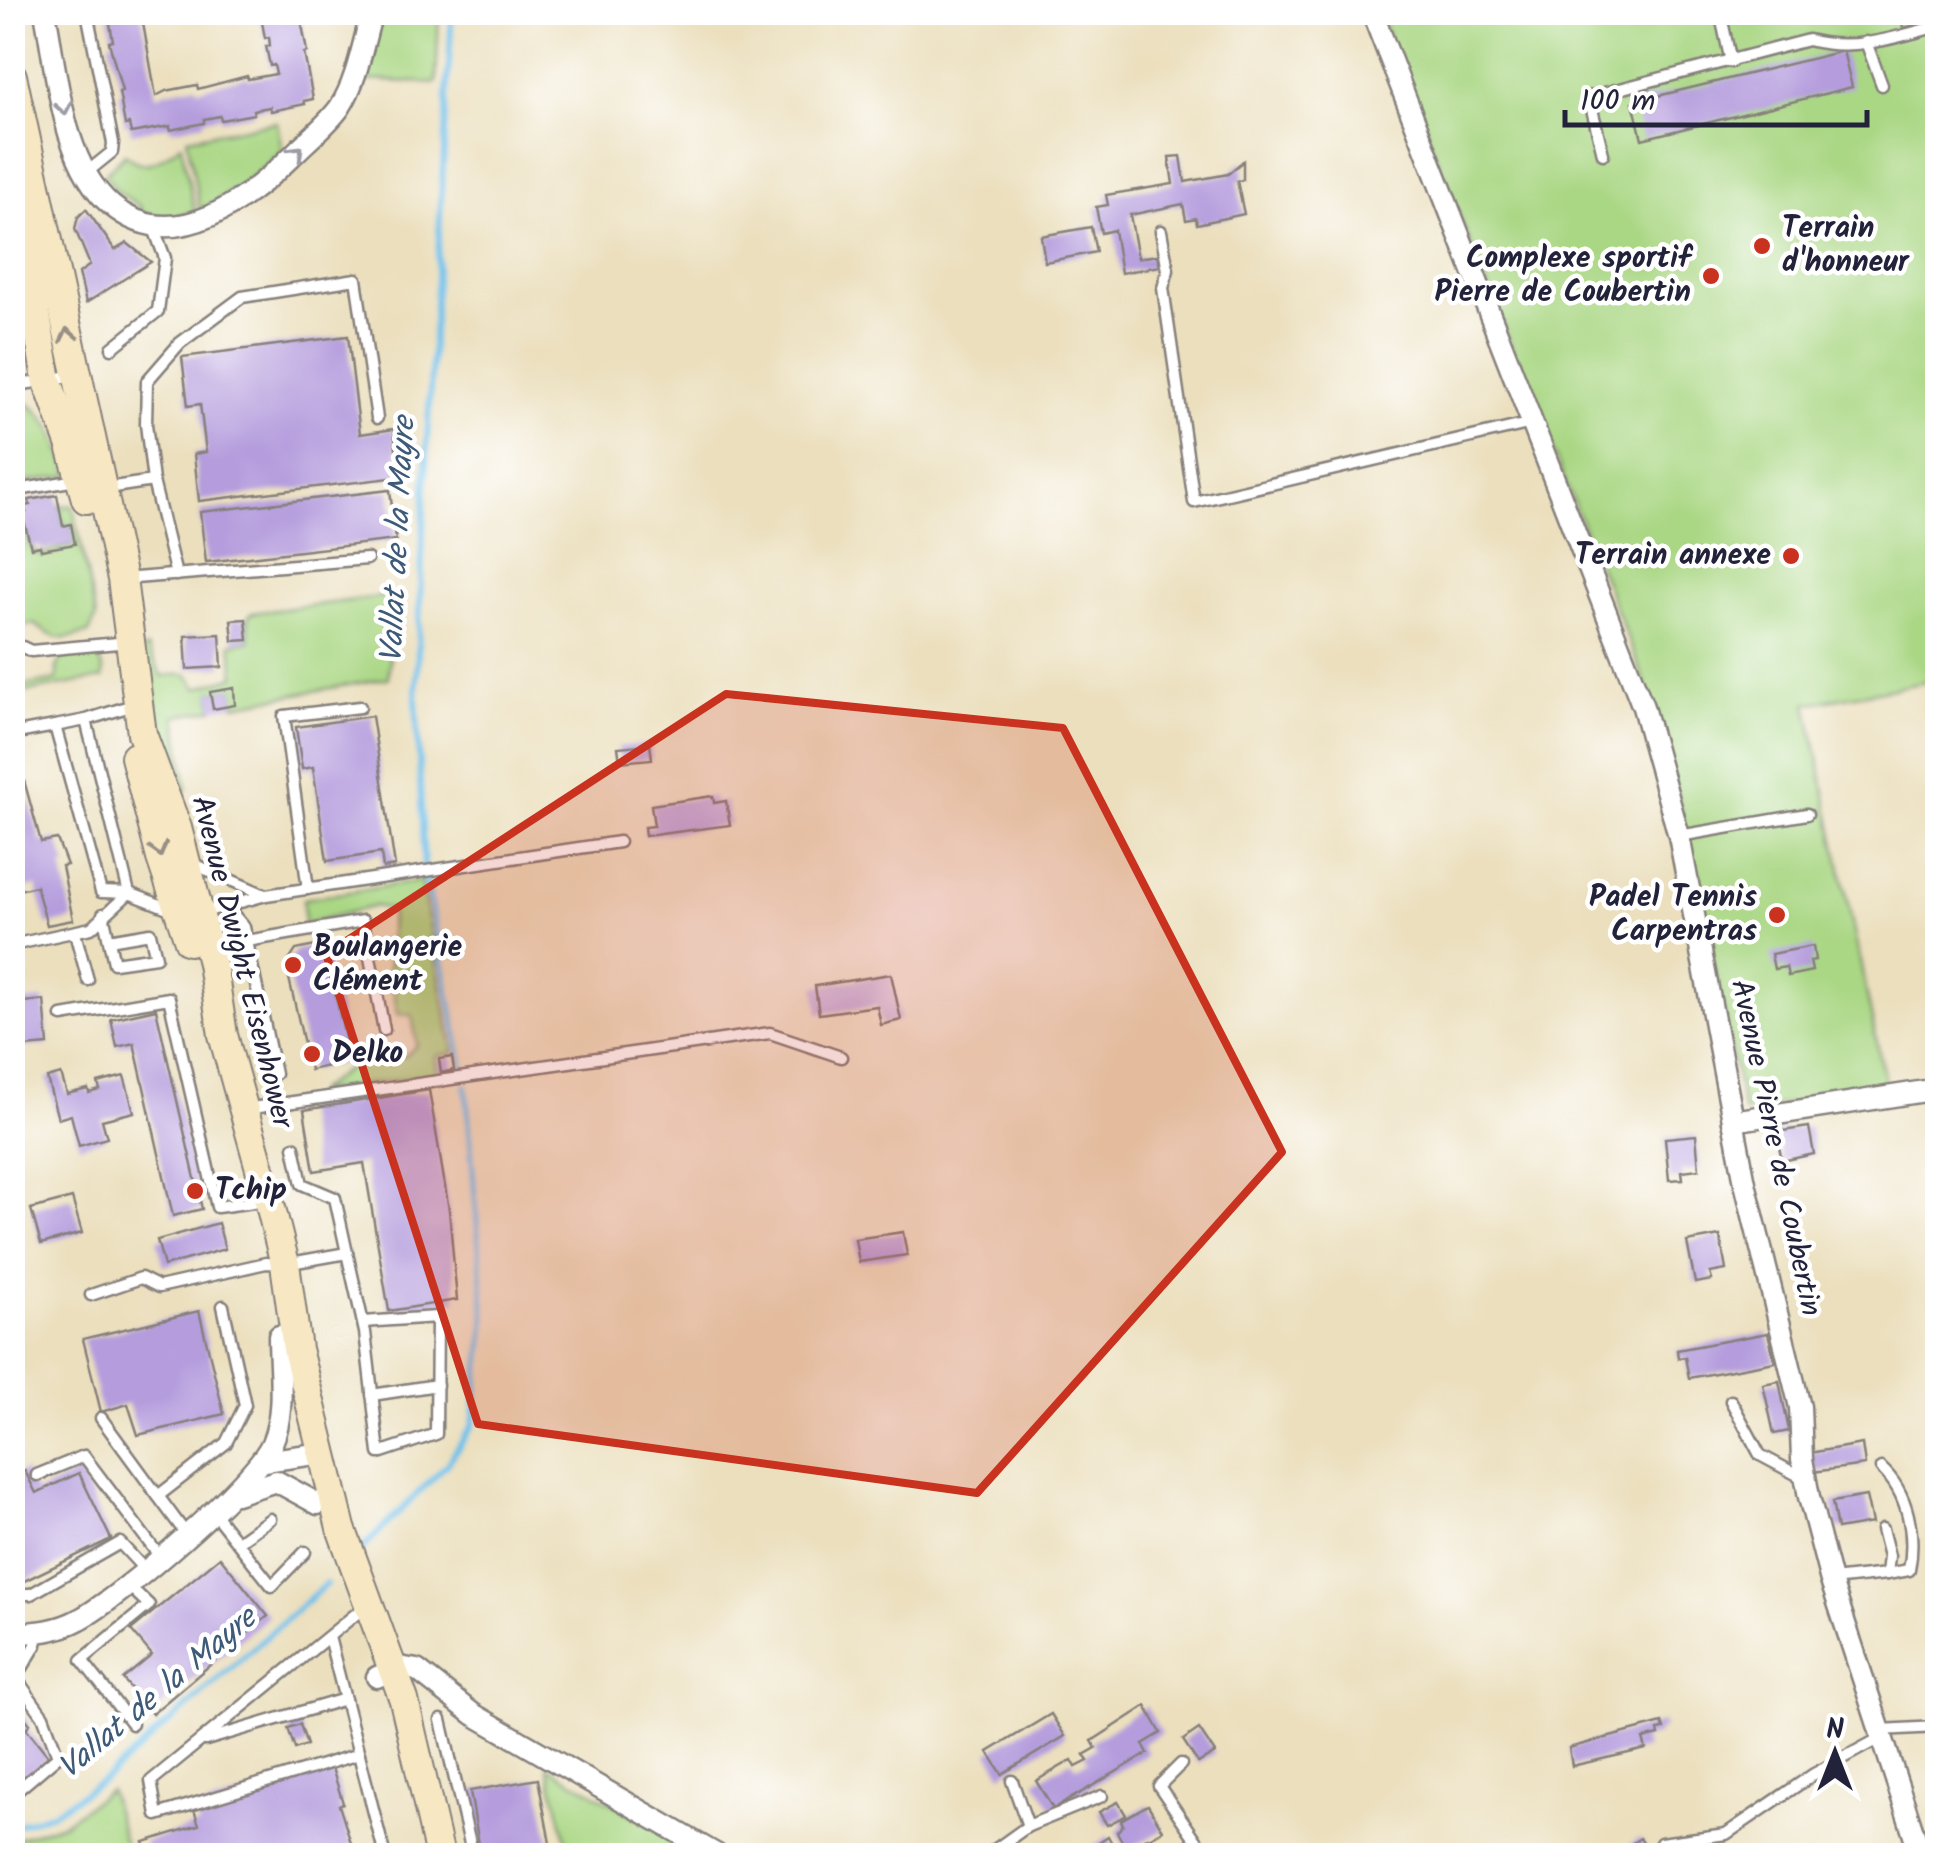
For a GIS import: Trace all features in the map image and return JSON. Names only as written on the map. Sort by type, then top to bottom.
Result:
[{"type":"main road","name":"Avenue Dwight Eisenhower","points":[[12,76],[20,189],[47,380],[92,484],[122,579],[142,734],[202,911],[223,1035],[244,1109],[288,1342],[315,1454],[341,1528],[361,1610]]},
{"type":"main road","name":"Avenue Dwight Eisenhower","points":[[20,189],[77,375],[127,708],[146,804],[202,911],[254,1202],[276,1264]]},
{"type":"main road","name":"Avenue Dwight Eisenhower","points":[[315,1454],[318,1504],[385,1673],[440,1856]]},
{"type":"main road","name":"Avenue Dwight Eisenhower","points":[[385,1673],[428,1856]]},
{"type":"street","points":[[45,12],[71,142],[86,173],[110,204],[136,221],[152,225],[192,224],[211,217],[268,180],[341,106],[372,12]]},
{"type":"street","name":"Avenue Pierre de Coubertin","points":[[1372,12],[1643,708],[1679,836],[1733,1122],[1800,1408],[1806,1479],[1831,1580],[1921,1856]]},
{"type":"street","points":[[1733,1122],[1938,1089]]},
{"type":"street","points":[[12,1634],[57,1630],[81,1619],[212,1512],[264,1461],[279,1421],[288,1342]]},
{"type":"street","points":[[264,1461],[315,1454]]},
{"type":"street","points":[[229,1496],[276,1481],[315,1454]]},
{"type":"street","points":[[276,1481],[318,1504]]},
{"type":"street","points":[[385,1673],[418,1670],[473,1714],[719,1856]]},
{"type":"lane","points":[[86,173],[112,152],[113,143],[87,12]]},
{"type":"lane","points":[[1720,12],[1731,62]]},
{"type":"lane","points":[[1603,154],[1590,97],[1808,40],[1833,47],[1877,44],[1938,26]]},
{"type":"lane","points":[[1866,42],[1882,85]]},
{"type":"lane","points":[[112,348],[158,311],[165,258],[152,225]]},
{"type":"lane","points":[[1162,231],[1168,270],[1162,288],[1194,502],[1532,423]]},
{"type":"lane","points":[[176,574],[153,481],[146,424],[147,381],[180,343],[242,297],[356,279],[377,418]]},
{"type":"lane","points":[[12,386],[77,375]]},
{"type":"lane","points":[[12,491],[153,481]]},
{"type":"lane","points":[[122,579],[367,559]]},
{"type":"lane","points":[[12,642],[31,650],[118,642]]},
{"type":"lane","points":[[308,889],[284,716],[360,707]]},
{"type":"lane","points":[[17,733],[127,708]]},
{"type":"lane","points":[[86,720],[129,893]]},
{"type":"lane","points":[[54,726],[101,892],[129,893],[202,911],[244,927],[275,1074]]},
{"type":"lane","points":[[1679,836],[1807,814]]},
{"type":"lane","points":[[202,911],[266,895],[619,842]]},
{"type":"lane","points":[[186,861],[266,895]]},
{"type":"lane","points":[[12,945],[91,928],[129,893]]},
{"type":"lane","points":[[103,914],[114,963],[156,957],[150,933],[110,940]]},
{"type":"lane","points":[[246,941],[362,922],[384,1030]]},
{"type":"lane","points":[[75,932],[88,980]]},
{"type":"lane","points":[[62,1016],[169,998],[217,1207],[254,1202]]},
{"type":"lane","points":[[244,1109],[770,1033],[841,1058]]},
{"type":"lane","points":[[294,1146],[302,1184],[335,1198],[363,1322],[379,1453],[436,1434],[438,1317],[363,1322]]},
{"type":"lane","points":[[91,1294],[141,1278],[160,1287],[347,1253]]},
{"type":"lane","points":[[158,1496],[226,1442],[245,1405],[223,1306]]},
{"type":"lane","points":[[288,1342],[311,1360],[346,1504],[341,1528]]},
{"type":"lane","points":[[372,1395],[437,1385]]},
{"type":"lane","points":[[1731,1401],[1760,1455],[1806,1479]]},
{"type":"lane","points":[[101,1418],[186,1534]]},
{"type":"lane","points":[[37,1475],[84,1456],[152,1563]]},
{"type":"lane","points":[[1831,1580],[1909,1570],[1913,1550],[1898,1483],[1880,1468]]},
{"type":"lane","points":[[212,1512],[272,1586],[305,1552]]},
{"type":"lane","points":[[238,1542],[270,1519]]},
{"type":"lane","points":[[1882,1528],[1887,1574]]},
{"type":"lane","points":[[12,1594],[31,1594],[120,1543],[152,1563]]},
{"type":"lane","points":[[128,1584],[150,1604],[82,1660],[132,1724]]},
{"type":"lane","points":[[359,1754],[157,1814],[152,1782],[361,1610]]},
{"type":"lane","points":[[12,1795],[58,1756],[43,1716],[14,1678],[36,1645],[37,1633]]},
{"type":"lane","points":[[329,1637],[385,1856]]},
{"type":"lane","points":[[200,1742],[345,1699]]},
{"type":"lane","points":[[440,1720],[473,1856]]},
{"type":"lane","points":[[1661,1843],[1726,1834],[1814,1774],[1877,1740],[1880,1730],[1938,1726]]},
{"type":"lane","points":[[1181,1764],[1160,1786],[1208,1856]]},
{"type":"lane","points":[[1012,1782],[1028,1826]]},
{"type":"lane","points":[[986,1856],[1028,1826],[1102,1796]]},
{"type":"lane","points":[[430,1813],[461,1806]]},
{"type":"lane","points":[[1132,1856],[1149,1844]]},
{"type":"highlighted area","points":[[726,694],[1063,728],[1282,1152],[977,1493],[478,1424],[326,954]]},
{"type":"green space","points":[[382,13],[439,13],[436,83],[361,80]]},
{"type":"green space","name":"Complexe sportif Pierre de Coubertin","points":[[1379,13],[1937,13],[1937,680],[1807,704],[1886,1087],[1744,1112],[1676,789],[1649,693]]},
{"type":"green space","points":[[277,122],[282,151],[243,185],[200,210],[187,138]]},
{"type":"green space","points":[[181,144],[195,212],[166,218],[138,212],[141,207],[118,192],[105,174],[125,154],[146,164]]},
{"type":"green space","points":[[12,395],[44,418],[70,476],[13,484]]},
{"type":"green space","points":[[59,506],[73,506],[96,617],[89,633],[65,638],[34,624],[13,627],[12,519],[40,555],[74,544],[71,525],[63,526]]},
{"type":"green space","points":[[396,595],[388,678],[235,705],[233,689],[211,692],[213,709],[176,716],[187,790],[172,789],[137,652],[147,648],[162,676],[187,674],[197,688],[235,676],[231,644],[250,641],[248,617],[252,613]]},
{"type":"green space","points":[[65,653],[98,659],[103,678],[21,693],[23,686],[57,680],[57,667]]},
{"type":"green space","points":[[421,881],[454,1053],[436,1056],[437,1074],[316,1092],[378,1047],[404,1057],[417,1045],[412,1015],[398,1014],[389,966],[391,909],[375,906],[304,924],[303,899]]},
{"type":"green space","points":[[548,1767],[704,1855],[570,1855]]},
{"type":"green space","points":[[109,1790],[128,1855],[13,1855],[13,1840],[62,1824]]},
{"type":"building","points":[[108,12],[141,12],[156,96],[197,85],[198,89],[247,76],[248,79],[276,74],[274,65],[270,66],[266,46],[270,46],[269,37],[265,38],[260,12],[296,12],[301,19],[313,99],[271,111],[270,107],[221,120],[220,116],[204,119],[204,123],[170,130],[170,126],[131,133],[129,124],[125,125],[119,92],[122,91],[109,42],[113,41]]},
{"type":"building","points":[[1900,12],[1938,12],[1938,20],[1903,28]]},
{"type":"building","points":[[1843,51],[1852,87],[1642,139],[1633,102]]},
{"type":"building","points":[[1181,156],[1185,182],[1228,174],[1243,161],[1243,180],[1237,181],[1244,214],[1197,224],[1196,218],[1186,220],[1183,204],[1130,215],[1138,258],[1158,255],[1160,266],[1121,273],[1114,230],[1101,233],[1096,207],[1108,205],[1106,195],[1173,184],[1169,157]]},
{"type":"building","points":[[86,209],[115,250],[127,243],[151,262],[86,303],[79,273],[90,265],[75,229],[78,217]]},
{"type":"building","points":[[1091,227],[1096,252],[1045,262],[1041,236]]},
{"type":"building","points":[[348,336],[360,434],[394,429],[399,477],[199,501],[194,454],[206,452],[200,404],[188,406],[182,357]]},
{"type":"building","points":[[390,490],[396,540],[206,562],[200,512]]},
{"type":"building","points":[[57,495],[63,526],[71,524],[75,544],[31,548],[22,513],[26,512],[24,506],[30,505],[29,500]]},
{"type":"building","points":[[246,619],[248,640],[233,641],[231,620]]},
{"type":"building","points":[[220,634],[222,667],[187,669],[185,636]]},
{"type":"building","points":[[234,688],[235,705],[213,709],[210,692]]},
{"type":"building","points":[[372,716],[395,866],[383,868],[381,853],[327,861],[313,767],[302,769],[296,727]]},
{"type":"building","points":[[12,737],[41,842],[57,839],[67,865],[62,866],[73,920],[47,925],[36,886],[19,890],[12,858]]},
{"type":"building","points":[[650,744],[652,759],[620,762],[618,747]]},
{"type":"building","points":[[713,796],[714,803],[726,801],[730,825],[645,836],[644,827],[654,826],[651,805]]},
{"type":"building","points":[[324,944],[350,1061],[310,1070],[286,965],[296,950]]},
{"type":"building","points":[[1813,946],[1812,971],[1788,976],[1786,967],[1774,969],[1771,954]]},
{"type":"building","points":[[891,974],[901,1020],[881,1025],[877,1006],[819,1014],[815,986]]},
{"type":"building","points":[[44,1000],[48,1045],[12,1048],[12,1003]]},
{"type":"building","points":[[156,1009],[202,1209],[173,1216],[134,1043],[117,1047],[111,1019]]},
{"type":"building","points":[[452,1057],[454,1070],[441,1073],[439,1059]]},
{"type":"building","points":[[61,1074],[67,1094],[100,1090],[98,1083],[124,1076],[134,1112],[102,1120],[107,1138],[79,1146],[71,1115],[58,1119],[47,1078]]},
{"type":"building","points":[[429,1090],[449,1210],[457,1300],[389,1311],[364,1163],[314,1171],[304,1110]]},
{"type":"building","points":[[1809,1127],[1814,1154],[1782,1161],[1776,1132]]},
{"type":"building","points":[[1696,1135],[1699,1169],[1682,1171],[1683,1179],[1669,1180],[1665,1138]]},
{"type":"building","points":[[72,1198],[82,1233],[41,1244],[31,1209]]},
{"type":"building","points":[[218,1223],[225,1249],[164,1266],[157,1240]]},
{"type":"building","points":[[903,1232],[907,1255],[859,1262],[855,1239]]},
{"type":"building","points":[[1720,1236],[1726,1270],[1710,1273],[1712,1280],[1695,1283],[1687,1242]]},
{"type":"building","points":[[199,1311],[224,1414],[138,1435],[128,1404],[101,1412],[83,1339]]},
{"type":"building","points":[[1768,1333],[1775,1362],[1689,1378],[1685,1357],[1678,1358],[1677,1350]]},
{"type":"building","points":[[1779,1381],[1789,1431],[1774,1434],[1763,1384]]},
{"type":"building","points":[[1862,1444],[1865,1465],[1812,1472],[1809,1453]]},
{"type":"building","points":[[25,1471],[36,1493],[79,1473],[111,1539],[20,1583],[12,1567],[12,1477]]},
{"type":"building","points":[[1866,1496],[1872,1523],[1837,1529],[1832,1502]]},
{"type":"building","points":[[220,1557],[268,1616],[152,1714],[123,1679],[152,1655],[131,1630]]},
{"type":"building","points":[[12,1702],[49,1757],[12,1787]]},
{"type":"building","points":[[1146,1706],[1161,1733],[1143,1744],[1148,1753],[1053,1809],[1036,1781],[1072,1760],[1076,1767],[1088,1761],[1084,1755],[1096,1748],[1092,1741]]},
{"type":"building","points":[[1051,1714],[1065,1736],[1002,1774],[988,1752]]},
{"type":"building","points":[[1662,1723],[1664,1729],[1658,1730],[1659,1735],[1643,1739],[1646,1749],[1572,1766],[1569,1748]]},
{"type":"building","points":[[300,1724],[307,1745],[295,1749],[288,1728]]},
{"type":"building","points":[[1199,1729],[1215,1753],[1198,1763],[1183,1740]]},
{"type":"building","points":[[332,1768],[355,1856],[148,1856],[144,1842],[199,1825],[194,1810]]},
{"type":"building","points":[[538,1779],[552,1854],[481,1856],[470,1791]]},
{"type":"building","points":[[1118,1802],[1126,1815],[1107,1825],[1099,1812]]},
{"type":"building","points":[[1148,1805],[1163,1830],[1127,1850],[1117,1832],[1123,1825],[1121,1820]]},
{"type":"building","points":[[1108,1836],[1114,1847],[1098,1856],[1093,1846]]},
{"type":"building","points":[[1640,1838],[1651,1856],[1622,1856],[1619,1852]]},
{"type":"waterway","name":"Vallat de la Mayre","points":[[452,12],[416,697],[424,869],[463,1067]]},
{"type":"waterway","name":"Vallat de la Mayre","points":[[359,1552],[447,1464],[473,1425],[485,1321],[466,1086]]},
{"type":"waterway","name":"Vallat de la Mayre","points":[[12,1827],[52,1813],[105,1779],[326,1584]]},
{"type":"place","name":"Terrain d'honneur","points":[[1762,246]]},
{"type":"place","name":"Complexe sportif Pierre de Coubertin","points":[[1711,276]]},
{"type":"place","name":"Terrain annexe","points":[[1791,556]]},
{"type":"place","name":"Padel Tennis Carpentras","points":[[1777,915]]},
{"type":"place","name":"Boulangerie Clément","points":[[293,965]]},
{"type":"place","name":"Delko","points":[[312,1054]]},
{"type":"place","name":"Tchip","points":[[195,1191]]}]
